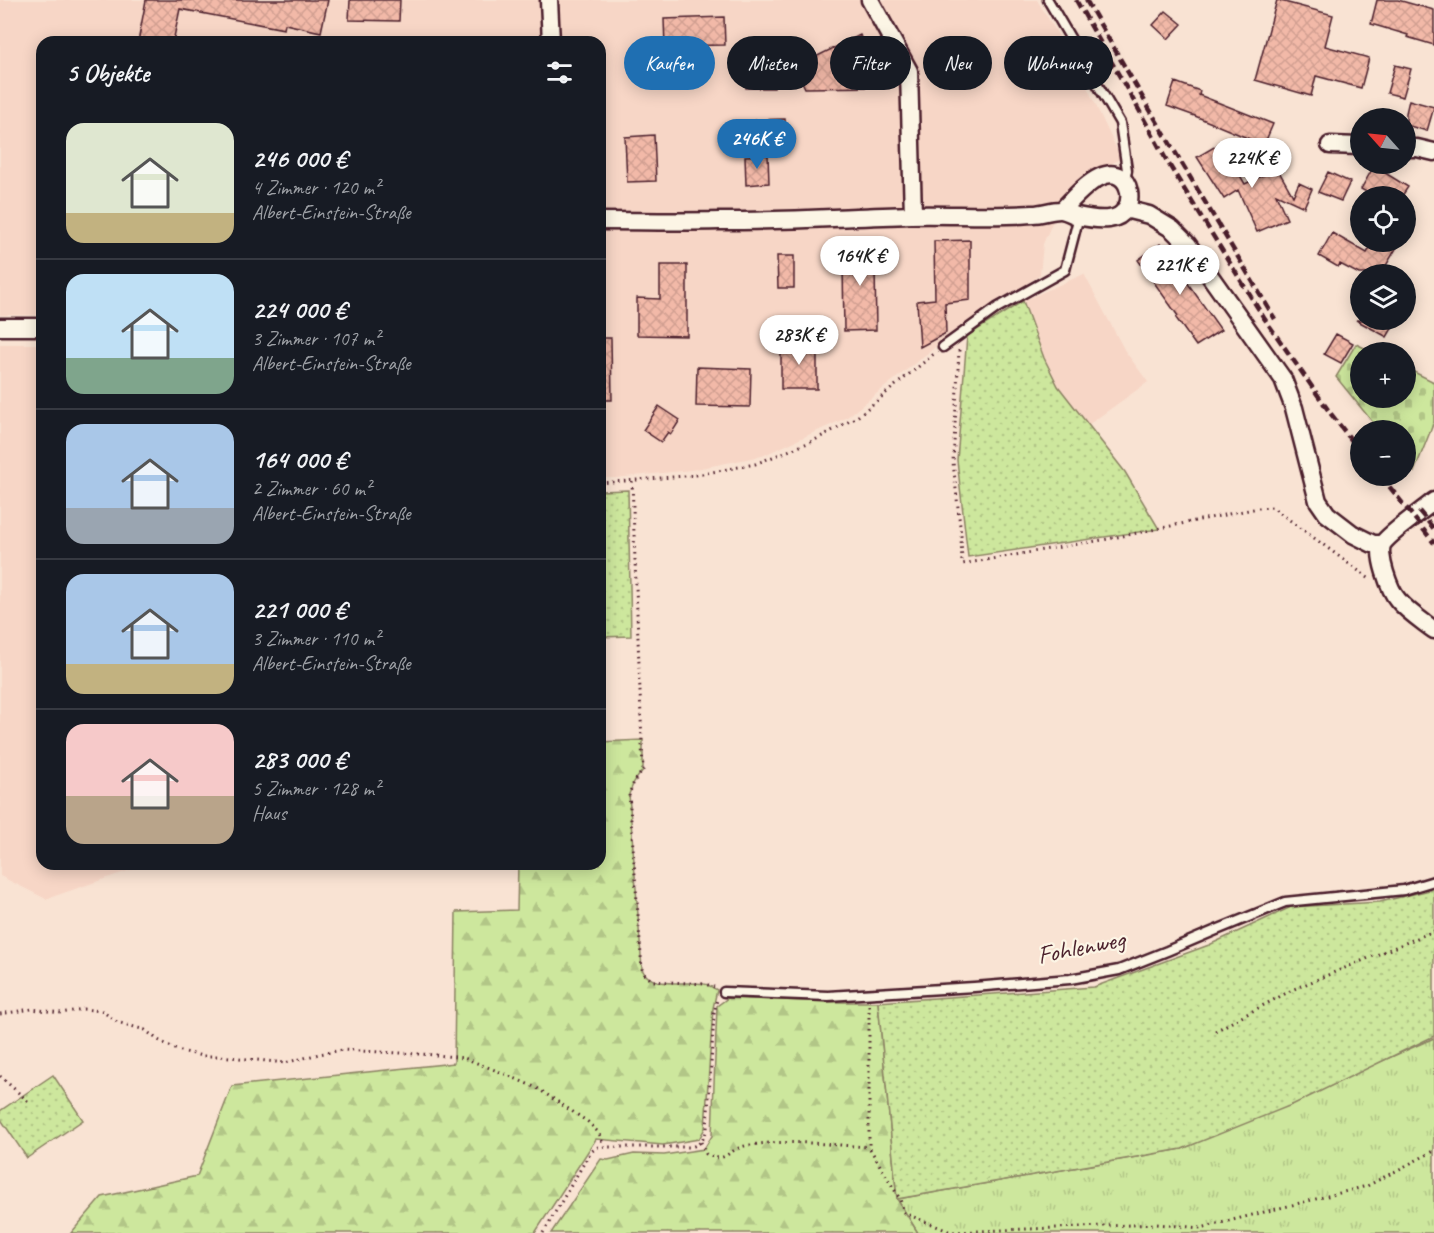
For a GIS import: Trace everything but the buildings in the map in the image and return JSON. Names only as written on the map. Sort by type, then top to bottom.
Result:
[{"type":"street","points":[[549,0],[550,36]]},
{"type":"street","points":[[870,0],[909,71],[913,215]]},
{"type":"street","points":[[1330,145],[1350,146]]},
{"type":"street","points":[[1416,148],[1434,152]]},
{"type":"street","points":[[606,221],[719,222],[913,215],[1033,214],[1062,210],[1078,216],[1111,219],[1125,209],[1129,202],[1130,188],[1125,181],[1110,174],[1102,176],[1092,182],[1062,210]]},
{"type":"street","points":[[1125,209],[1149,215],[1172,229],[1188,245],[1283,380],[1294,408],[1318,501],[1327,514],[1353,534],[1373,544],[1382,544]]},
{"type":"street","points":[[0,327],[36,327]]},
{"type":"street","points":[[1434,501],[1382,544],[1380,555],[1396,598],[1408,611],[1434,630]]},
{"type":"lane","points":[[1048,0],[1120,123],[1127,170],[1125,181]]},
{"type":"lane","points":[[943,346],[998,308],[1065,270],[1078,216]]},
{"type":"lane","name":"Fohlenweg","points":[[724,992],[828,996],[1070,979],[1119,970],[1285,902],[1404,890],[1434,881]]},
{"type":"path","points":[[960,333],[953,462],[962,564],[1108,539],[1272,507],[1396,598]]},
{"type":"path","points":[[606,483],[696,475],[755,464],[813,441],[857,417],[943,346]]},
{"type":"path","points":[[632,481],[643,770],[629,794],[642,969],[645,975],[653,981],[705,984],[724,992]]},
{"type":"path","points":[[1215,1030],[1294,989],[1434,931]]},
{"type":"path","points":[[543,1233],[587,1158],[598,1147],[691,1147],[701,1142],[707,1128],[715,1003],[719,995],[724,992]]},
{"type":"path","points":[[869,994],[869,1147],[900,1199],[904,1213],[951,1232],[1157,1224],[1201,1228],[1366,1186],[1434,1151]]},
{"type":"path","points":[[0,1014],[32,1009],[61,1013],[83,1009],[102,1011],[117,1022],[145,1030],[177,1050],[202,1056],[285,1063],[342,1050],[464,1058],[537,1088],[588,1122],[600,1133],[604,1146]]},
{"type":"path","points":[[0,1076],[30,1102]]},
{"type":"path","points":[[701,1142],[706,1154],[713,1158],[722,1158],[740,1147],[759,1144],[800,1143],[869,1147]]},
{"type":"shaded area","points":[[0,0],[1037,0],[1059,36],[1004,36],[1004,90],[1088,90],[1121,158],[1080,183],[1062,200],[1043,244],[1040,275],[953,333],[846,418],[762,456],[691,470],[606,478],[606,36],[36,36],[36,315],[0,315]]},
{"type":"shaded area","points":[[1084,274],[1125,351],[1148,382],[1088,425],[1058,386],[1044,358],[1023,301]]},
{"type":"shaded area","points":[[0,344],[36,344],[36,870],[130,870],[46,899],[0,876]]},
{"type":"green space","points":[[1023,301],[1044,358],[1058,386],[1125,472],[1159,529],[968,557],[957,460],[967,336]]},
{"type":"green space","points":[[1350,354],[1350,394],[1336,377]]},
{"type":"green space","points":[[1416,373],[1434,382],[1434,422],[1416,467],[1416,420],[1371,420],[1361,408],[1416,408]]},
{"type":"green space","points":[[628,490],[631,636],[606,637],[606,491]]},
{"type":"green space","points":[[643,740],[643,770],[629,794],[642,969],[646,976],[660,982],[706,984],[717,990],[713,1008],[705,1128],[699,1139],[663,1145],[596,1139],[535,1233],[71,1233],[102,1197],[197,1176],[232,1086],[454,1063],[456,912],[517,910],[518,870],[606,870],[606,742]]},
{"type":"green space","points":[[1434,889],[1434,1036],[1294,1104],[1182,1149],[897,1199],[878,1002],[1094,987],[1209,945],[1291,907],[1380,902]]},
{"type":"green space","points":[[728,998],[878,1002],[897,1199],[918,1233],[551,1233],[601,1159],[608,1160],[634,1154],[664,1155],[704,1149],[712,1136],[717,1006]]},
{"type":"green space","points":[[1434,1038],[1434,1233],[918,1233],[897,1199],[1182,1149]]},
{"type":"green space","points":[[53,1075],[83,1120],[27,1158],[0,1118],[0,1111]]},
{"type":"railway","points":[[1076,0],[1168,163],[1264,318],[1350,438]]},
{"type":"railway","points":[[1086,0],[1275,319]]},
{"type":"railway","points":[[1389,486],[1434,543]]},
{"type":"railway","points":[[1419,511],[1434,529]]}]
